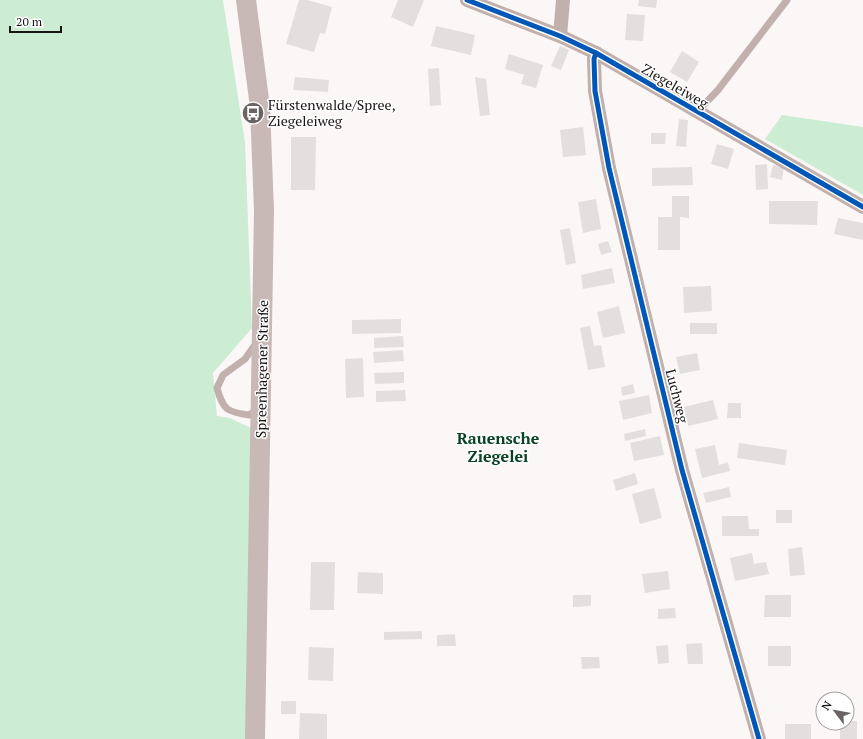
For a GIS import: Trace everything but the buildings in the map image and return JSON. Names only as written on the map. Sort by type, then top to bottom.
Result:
[{"type":"main road","name":"Spreenhagener Straße","points":[[246,0],[257,78],[261,130],[264,211],[262,407],[255,739]]},
{"type":"street","name":"Ziegeleiweg","points":[[467,0],[560,36],[596,53],[696,113],[863,207]]},
{"type":"street","points":[[560,36],[563,0]]},
{"type":"street","name":"Luchweg","points":[[596,53],[594,59],[595,91],[609,168],[682,470],[759,739]]},
{"type":"lane","points":[[696,113],[718,90],[787,0]]},
{"type":"lane","points":[[262,407],[250,415],[233,413],[222,404],[217,388],[223,375],[245,359],[263,332]]},
{"type":"green space","points":[[0,0],[223,0],[245,142],[252,328],[213,373],[217,416],[230,418],[255,430],[249,739],[0,739]]},
{"type":"green space","points":[[782,115],[863,127],[863,195],[765,139]]},
{"type":"cycle path","points":[[467,0],[560,36],[596,53],[863,207]]},
{"type":"cycle path","points":[[596,53],[594,59],[595,91],[609,168],[682,470],[759,739]]},
{"type":"place","name":"Fürstenwalde/Spree, Ziegeleiweg","points":[[253,113]]},
{"type":"district","name":"Rauensche Ziegelei","points":[[498,447]]}]
